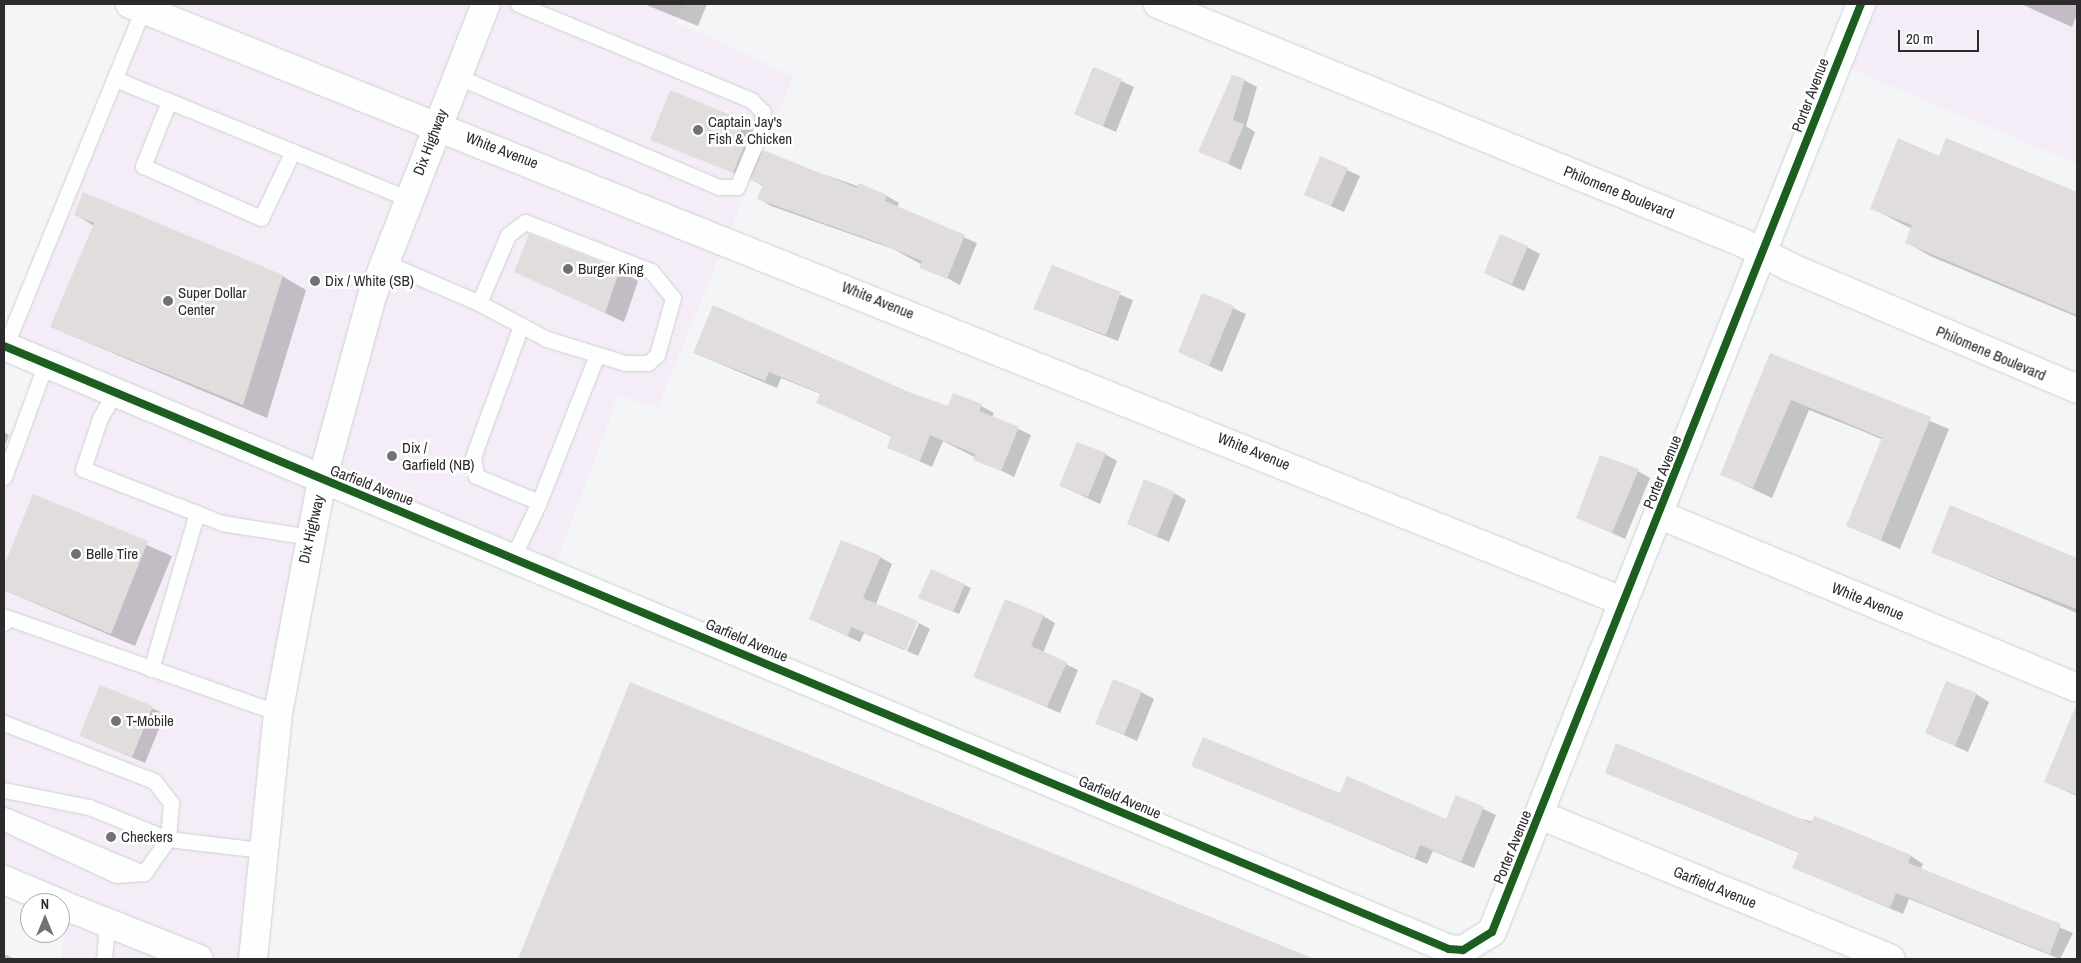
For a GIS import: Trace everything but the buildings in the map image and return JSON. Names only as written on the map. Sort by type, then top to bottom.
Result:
[{"type":"street","name":"Dix Highway","points":[[253,959],[262,850],[278,713],[309,537],[322,480],[384,262],[436,124],[486,4]]},
{"type":"street","name":"Philomene Boulevard","points":[[1158,4],[1762,254],[2077,389]]},
{"type":"street","name":"Porter Avenue","points":[[1479,944],[1492,932],[1540,815],[1660,515],[1860,4]]},
{"type":"street","name":"White Avenue","points":[[137,6],[436,124],[1624,602]]},
{"type":"street","name":"Garfield Avenue","points":[[4,346],[1449,949],[1479,944]]},
{"type":"street","name":"White Avenue","points":[[1660,515],[2077,688]]},
{"type":"street","name":"Garfield Avenue","points":[[1540,815],[1891,959]]},
{"type":"street","points":[[4,880],[35,893]]},
{"type":"street","points":[[70,908],[199,959]]},
{"type":"lane","points":[[456,76],[719,188],[737,188],[761,130],[763,112],[751,100],[518,4]]},
{"type":"lane","points":[[4,346],[115,79],[137,6]]},
{"type":"lane","points":[[115,79],[409,199]]},
{"type":"lane","points":[[169,101],[143,166],[261,218],[293,151]]},
{"type":"lane","points":[[384,262],[479,303],[520,326],[597,355],[625,363],[648,362],[657,355],[673,298],[651,271],[525,222],[508,235],[479,303]]},
{"type":"lane","points":[[520,326],[473,457],[476,476],[539,502]]},
{"type":"lane","points":[[513,557],[539,502],[597,355]]},
{"type":"lane","points":[[4,477],[46,363]]},
{"type":"lane","points":[[115,392],[100,418],[83,469],[222,523],[309,537]]},
{"type":"lane","points":[[151,669],[197,513]]},
{"type":"lane","points":[[4,623],[6,618],[278,713]]},
{"type":"lane","points":[[4,723],[154,781],[171,803],[168,839],[144,873]]},
{"type":"lane","points":[[4,790],[90,808],[168,839],[262,850]]},
{"type":"lane","points":[[4,815],[144,873]]},
{"type":"lane","points":[[4,823],[116,875],[144,873]]},
{"type":"lane","points":[[104,959],[107,923]]},
{"type":"shaded area","points":[[173,4],[684,4],[676,22],[793,76],[658,407],[618,396],[552,573],[322,480],[253,959],[62,959],[63,943],[70,943],[70,893],[35,893],[4,880],[4,463],[42,362],[4,346],[142,9],[166,19]]},
{"type":"shaded area","points":[[1861,4],[2077,4],[2077,164],[1837,63]]},
{"type":"cycle path","points":[[4,346],[1449,949],[1463,950],[1492,932],[1861,4]]},
{"type":"place","name":"Captain Jay's Fish & Chicken","points":[[698,130]]},
{"type":"place","name":"Burger King","points":[[568,269]]},
{"type":"place","name":"Dix / White (SB)","points":[[315,281]]},
{"type":"place","name":"Super Dollar Center","points":[[168,301]]},
{"type":"place","name":"Dix / Garfield (NB)","points":[[392,456]]},
{"type":"place","name":"Belle Tire","points":[[76,554]]},
{"type":"place","name":"T-Mobile","points":[[116,721]]},
{"type":"place","name":"Checkers","points":[[111,837]]}]
